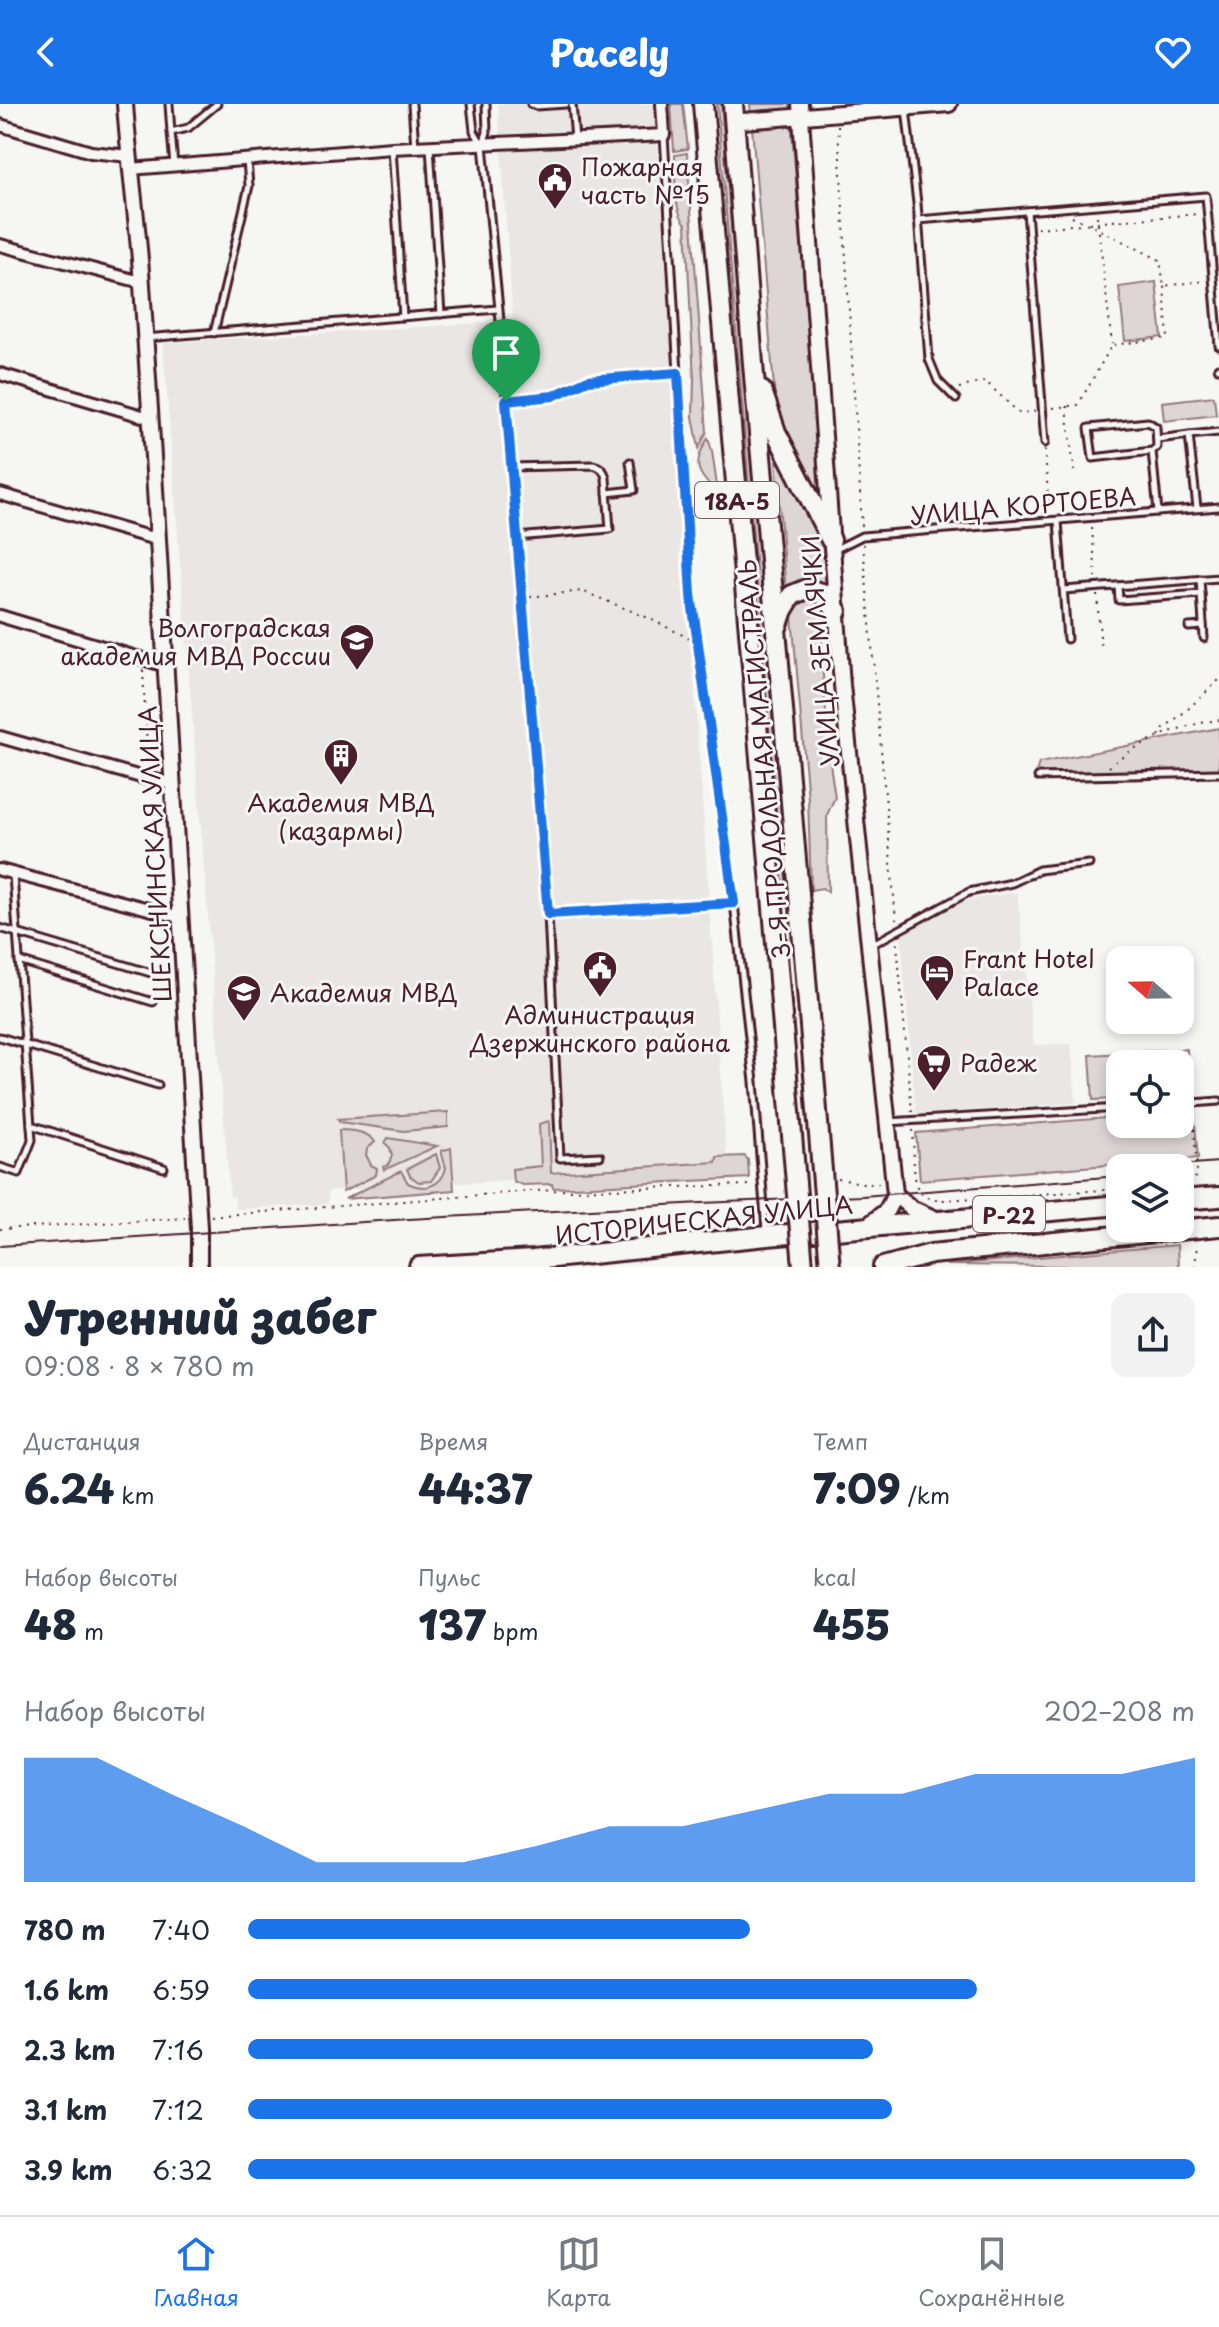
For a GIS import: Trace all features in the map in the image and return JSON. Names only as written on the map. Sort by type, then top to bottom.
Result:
[{"type":"highway","name":"3-Я ПРОДОЛЬНАЯ МАГИСТРАЛЬ","points":[[703,104],[803,1267]]},
{"type":"highway","name":"3-Я ПРОДОЛЬНАЯ МАГИСТРАЛЬ","points":[[733,104],[830,1267]]},
{"type":"highway","points":[[753,364],[776,432],[832,545]]},
{"type":"highway","points":[[776,632],[792,595],[807,589],[822,593],[837,611]]},
{"type":"highway","points":[[1194,1199],[1219,1197]]},
{"type":"highway","name":"Р-22","points":[[938,1221],[1106,1206]]},
{"type":"highway","name":"ИСТОРИЧЕСКАЯ УЛИЦА","points":[[419,1267],[526,1264],[767,1236],[938,1221]]},
{"type":"highway","name":"Р-22","points":[[883,1267],[1219,1226]]},
{"type":"street","name":"ШЕКСНИНСКАЯ УЛИЦА","points":[[125,104],[159,540],[199,1217],[199,1267]]},
{"type":"street","points":[[0,125],[129,162],[174,165],[392,148],[664,135],[662,104]]},
{"type":"street","points":[[735,130],[738,123],[743,121],[801,110],[838,114],[949,104]]},
{"type":"street","name":"УЛИЦА ЗЕМЛЯЧКИ","points":[[801,110],[837,611],[894,1188]]},
{"type":"street","points":[[0,245],[141,282]]},
{"type":"street","points":[[0,374],[149,418]]},
{"type":"street","points":[[0,494],[159,540]]},
{"type":"street","points":[[0,616],[166,666]]},
{"type":"street","points":[[0,737],[171,783]]},
{"type":"street","points":[[0,870],[179,917]]},
{"type":"street","points":[[894,1188],[911,1208],[938,1221]]},
{"type":"street","points":[[866,1227],[887,1210],[894,1188]]},
{"type":"lane","points":[[169,104],[174,165]]},
{"type":"lane","points":[[171,132],[188,128],[217,104]]},
{"type":"lane","points":[[412,104],[415,147]]},
{"type":"lane","points":[[471,104],[474,131],[483,145]]},
{"type":"lane","points":[[486,104],[487,132],[483,145],[548,914],[560,1158],[600,1156]]},
{"type":"lane","points":[[531,104],[566,104]]},
{"type":"lane","points":[[572,104],[575,139]]},
{"type":"lane","points":[[906,108],[929,359],[938,381],[956,399]]},
{"type":"lane","points":[[506,401],[553,396],[588,380],[678,373],[664,135]]},
{"type":"lane","points":[[430,147],[441,314]]},
{"type":"lane","points":[[392,148],[403,317]]},
{"type":"lane","points":[[214,333],[249,186],[247,159]]},
{"type":"lane","points":[[918,220],[1206,196],[1219,346]]},
{"type":"lane","points":[[1027,211],[1045,443]]},
{"type":"lane","points":[[144,338],[499,309]]},
{"type":"lane","points":[[1148,422],[1156,427],[1158,439],[1157,447],[1152,451],[1093,458],[1089,428],[1148,422]]},
{"type":"lane","points":[[1158,439],[1219,432]]},
{"type":"lane","points":[[1189,435],[1197,509]]},
{"type":"lane","points":[[1152,451],[1158,512]]},
{"type":"lane","points":[[607,493],[634,490],[630,462]]},
{"type":"lane","points":[[511,467],[600,467],[606,478],[610,529],[516,537]]},
{"type":"lane","name":"УЛИЦА КОРТОЕВА","points":[[832,545],[862,536],[1219,507]]},
{"type":"lane","points":[[1058,521],[1067,639]]},
{"type":"lane","points":[[1064,590],[1219,578]]},
{"type":"lane","points":[[1200,579],[1204,638]]},
{"type":"lane","points":[[1118,586],[1119,600],[1201,594]]},
{"type":"lane","points":[[1189,627],[1203,626]]},
{"type":"lane","points":[[1038,777],[1219,773]]},
{"type":"lane","points":[[868,947],[969,892],[1012,883],[1039,870],[1089,864]]},
{"type":"lane","points":[[0,1167],[19,1173],[32,1140],[13,874]]},
{"type":"lane","points":[[548,914],[734,903],[767,1236]]},
{"type":"lane","points":[[0,928],[151,973]]},
{"type":"lane","points":[[19,961],[153,1002]]},
{"type":"lane","points":[[0,1037],[158,1085]]},
{"type":"lane","points":[[1194,1103],[1219,1101]]},
{"type":"lane","points":[[887,1122],[1106,1109]]},
{"type":"lane","points":[[31,1125],[164,1168]]},
{"type":"path","points":[[838,114],[862,536],[919,1192],[927,1198],[943,1200],[1106,1190]]},
{"type":"path","points":[[947,390],[985,381],[1019,413],[1078,405],[1112,345],[1097,205]]},
{"type":"path","points":[[1056,209],[1160,260],[1168,338],[1112,345]]},
{"type":"path","points":[[1028,229],[1207,213]]},
{"type":"path","points":[[1164,286],[1213,279]]},
{"type":"path","points":[[678,373],[691,594],[734,903]]},
{"type":"path","points":[[1067,406],[1074,471]]},
{"type":"path","points":[[1045,443],[1050,521]]},
{"type":"path","points":[[521,598],[582,591],[698,642]]},
{"type":"path","points":[[121,653],[128,663],[144,670],[148,779]]},
{"type":"path","points":[[1158,737],[1164,728],[1219,680]]},
{"type":"path","points":[[1086,776],[1106,770],[1124,754],[1158,737],[1202,722],[1219,720]]},
{"type":"path","points":[[1194,1120],[1197,1170]]},
{"type":"path","points":[[832,1180],[846,1179],[894,1188],[916,1179]]},
{"type":"path","points":[[0,1229],[531,1191],[763,1184]]},
{"type":"shaded area","points":[[498,104],[655,104],[727,1167],[328,1191],[328,1204],[235,1209],[235,1197],[230,1197],[163,343],[513,321]]},
{"type":"shaded area","points":[[671,104],[683,104],[688,149],[674,151]]},
{"type":"shaded area","points":[[717,104],[721,104],[738,301],[787,892],[783,893]]},
{"type":"shaded area","points":[[750,104],[790,104],[819,476],[819,487],[816,489],[812,487],[777,423]]},
{"type":"shaded area","points":[[687,153],[707,432],[699,448],[693,417],[686,224],[679,210],[675,182],[675,155]]},
{"type":"shaded area","points":[[1156,282],[1162,337],[1125,341],[1119,287]]},
{"type":"shaded area","points":[[1214,396],[1216,415],[1164,421],[1162,402]]},
{"type":"shaded area","points":[[708,438],[718,493],[705,480],[699,468],[700,455]]},
{"type":"shaded area","points":[[776,462],[784,466],[826,547],[829,593],[786,593]]},
{"type":"shaded area","points":[[806,600],[820,606],[825,618],[821,651],[835,797],[827,815],[828,892],[822,888],[811,890],[808,799],[792,616],[796,606]]},
{"type":"shaded area","points":[[1219,728],[1219,771],[1036,772],[1039,763]]},
{"type":"shaded area","points":[[1017,892],[1034,1045],[1071,1044],[1076,1103],[916,1114],[901,935],[955,902]]},
{"type":"shaded area","points":[[1106,1054],[1106,1100],[1093,1100],[1090,1055]]},
{"type":"shaded area","points":[[1194,1111],[1198,1158],[1194,1158],[1194,1154],[1106,1154],[1106,1165],[920,1180],[916,1133],[1106,1118],[1106,1138],[1194,1138]]},
{"type":"shaded area","points":[[448,1112],[448,1127],[404,1131],[340,1122],[338,1119]]},
{"type":"shaded area","points":[[549,1121],[551,1173],[716,1162],[717,1157],[745,1156],[749,1178],[553,1188],[552,1184],[522,1185],[513,1181],[512,1169],[541,1166],[539,1124]]},
{"type":"shaded area","points":[[339,1130],[359,1132],[372,1138],[375,1142],[367,1149],[366,1155],[371,1165],[377,1168],[376,1175],[343,1192]]},
{"type":"shaded area","points":[[388,1138],[437,1146],[384,1170],[392,1156],[385,1143]]},
{"type":"shaded area","points":[[451,1148],[454,1190],[345,1199],[401,1171],[408,1183],[420,1187],[432,1186],[446,1168],[441,1151]]},
{"type":"shaded area","points":[[436,1154],[440,1168],[431,1181],[419,1182],[410,1176],[407,1169]]},
{"type":"shaded area","points":[[1177,1245],[1178,1267],[946,1265]]},
{"type":"tram line","points":[[1194,1164],[1219,1162]]},
{"type":"tram line","points":[[0,1246],[409,1219],[862,1196],[1106,1177]]},
{"type":"place","name":"Пожарная часть №15","points":[[555,211]]},
{"type":"place","name":"Волгоградская академия МВД России","points":[[357,672]]},
{"type":"place","name":"Академия МВД (казармы)","points":[[341,787]]},
{"type":"place","name":"Администрация Дзержинского района","points":[[600,999]]},
{"type":"place","name":"Frant Hotel Palace","points":[[937,1003]]},
{"type":"place","name":"Академия МВД","points":[[244,1023]]},
{"type":"place","name":"Радеж","points":[[934,1093]]},
{"type":"route","points":[[678,373],[691,594],[734,903],[548,914],[506,401],[553,396],[588,380],[678,373]]}]
